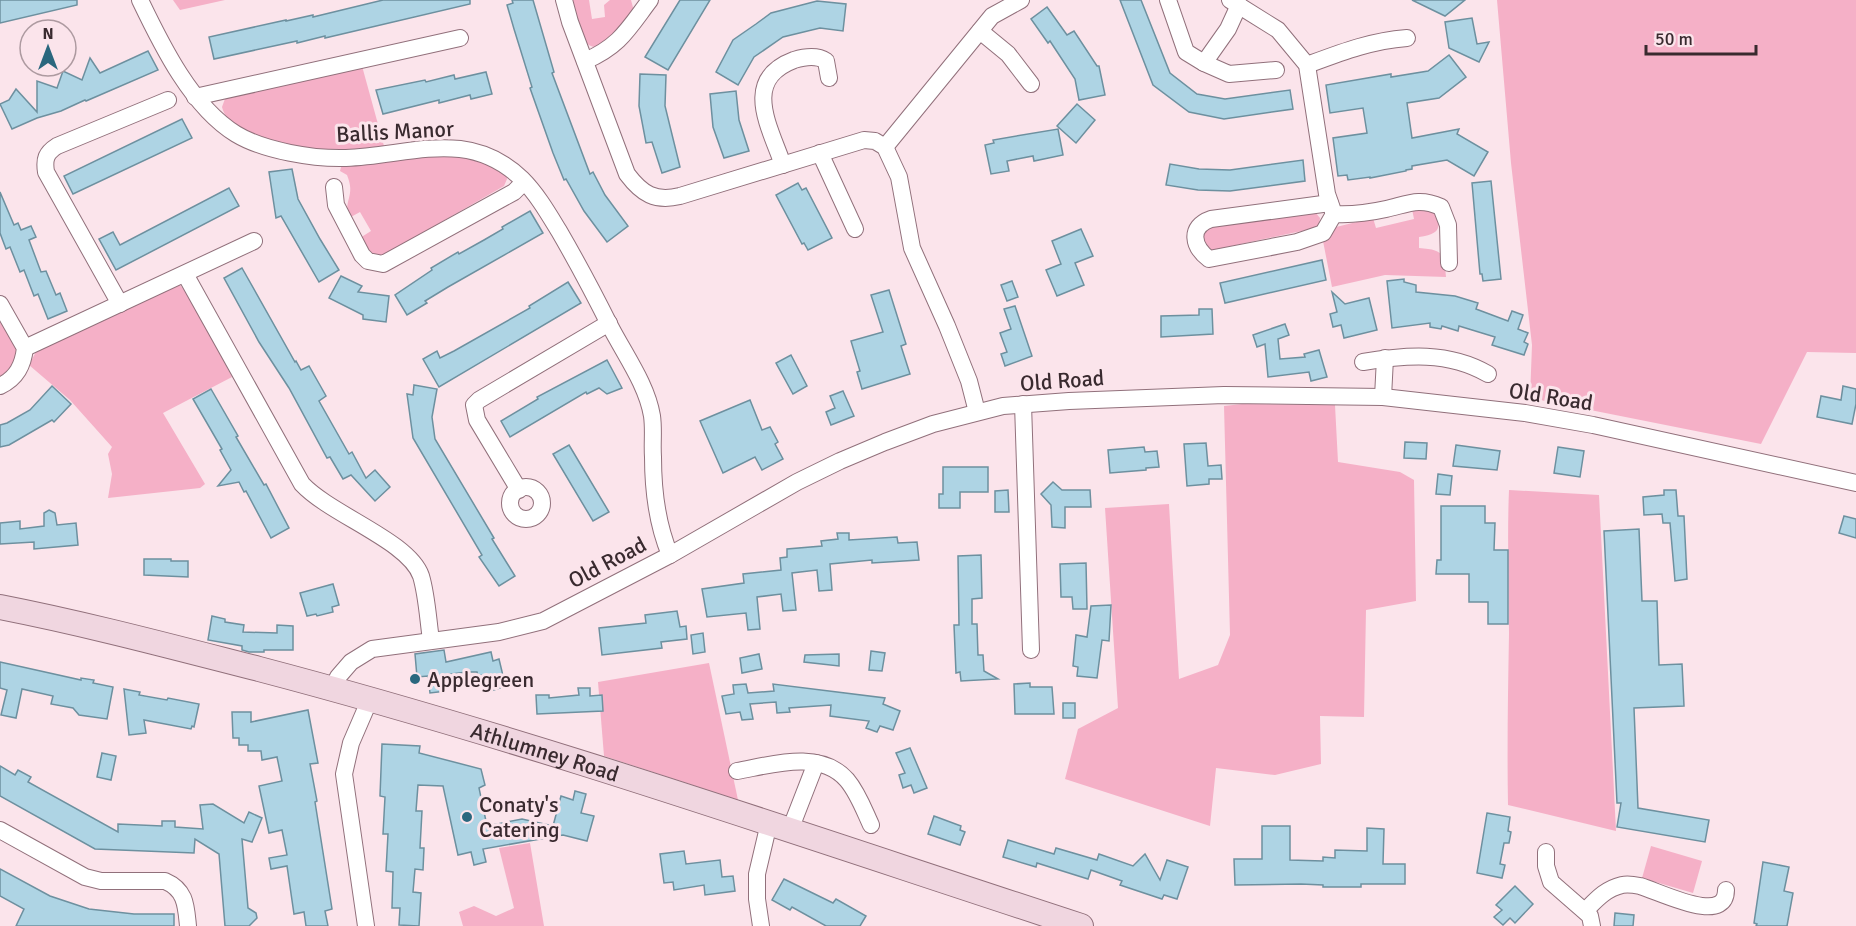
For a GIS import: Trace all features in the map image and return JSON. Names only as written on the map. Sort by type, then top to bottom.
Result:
[{"type":"main road","name":"Athlumney Road","points":[[0,607],[147,641],[332,688],[516,742],[1081,926]]},
{"type":"street","name":"Ballis Manor","points":[[140,0],[154,29],[195,97],[214,117],[237,135],[263,146],[289,152],[346,158],[425,148],[445,147],[472,151],[492,157],[509,167],[525,182],[543,204],[590,284],[644,390],[652,415],[655,496],[659,526],[669,555]]},
{"type":"street","points":[[564,0],[570,22],[627,174],[643,192],[666,199],[864,140],[875,141],[885,147],[899,177],[912,248],[969,381],[977,412]]},
{"type":"street","points":[[585,61],[604,53],[618,42],[650,0]]},
{"type":"street","points":[[885,147],[992,16],[1021,0]]},
{"type":"street","points":[[1168,0],[1186,52],[1229,74],[1276,70]]},
{"type":"street","points":[[1204,63],[1228,29],[1234,3],[1278,30],[1307,65],[1332,208],[1323,233],[1297,242],[1209,259],[1199,252],[1197,230],[1202,222],[1211,219],[1332,208],[1363,213],[1408,202],[1429,202],[1441,207],[1448,225],[1449,263]]},
{"type":"street","points":[[980,31],[1008,54],[1032,84]]},
{"type":"street","points":[[195,97],[460,38]]},
{"type":"street","points":[[1307,65],[1360,45],[1380,40],[1407,38]]},
{"type":"street","points":[[783,165],[765,114],[764,88],[768,79],[791,61],[812,57],[826,61],[829,78]]},
{"type":"street","points":[[120,304],[46,172],[44,161],[48,152],[57,146],[168,100]]},
{"type":"street","points":[[820,153],[855,229]]},
{"type":"street","points":[[334,187],[336,205],[362,255],[368,261],[383,264],[513,192],[525,182]]},
{"type":"street","points":[[25,348],[254,241]]},
{"type":"street","points":[[185,274],[302,484],[325,505],[394,546],[415,564],[421,577],[431,640]]},
{"type":"street","points":[[0,304],[25,348],[23,362],[18,371],[13,378],[0,386]]},
{"type":"street","points":[[519,490],[477,420],[474,405],[609,323]]},
{"type":"street","points":[[1363,362],[1426,355],[1465,363],[1488,374]]},
{"type":"street","points":[[1383,397],[1386,358]]},
{"type":"street","name":"Old Road","points":[[332,688],[351,662],[366,652],[390,646],[510,630],[543,621],[669,555],[797,482],[840,462],[933,424],[977,412],[1023,404],[1069,400],[1224,395],[1383,397],[1525,413],[1593,425],[1856,483]]},
{"type":"street","points":[[1023,404],[1031,650]]},
{"type":"street","points":[[366,926],[344,774],[351,742],[370,699]]},
{"type":"street","points":[[737,771],[790,762],[816,763],[839,772],[847,780],[871,825]]},
{"type":"street","points":[[761,926],[757,899],[757,874],[779,826],[816,763]]},
{"type":"street","points":[[0,830],[85,877],[101,880],[165,881],[174,885],[184,900],[188,926]]},
{"type":"street","points":[[1546,852],[1546,866],[1551,882],[1588,919],[1603,892],[1623,885],[1640,886],[1693,911],[1708,914],[1721,908],[1725,901],[1725,891]]},
{"type":"shaded area","points":[[173,0],[225,0],[180,10]]},
{"type":"shaded area","points":[[572,0],[589,0],[592,19],[605,17],[604,5],[610,0],[631,0],[634,11],[610,39],[603,45],[595,47],[588,45],[582,37]]},
{"type":"shaded area","points":[[1497,0],[1856,0],[1856,353],[1807,352],[1761,444],[1530,398],[1532,345],[1511,163]]},
{"type":"shaded area","points":[[362,66],[384,146],[342,152],[272,141],[235,126],[222,107],[226,96]]},
{"type":"shaded area","points":[[435,154],[472,157],[506,173],[507,179],[504,186],[384,255],[372,255],[360,238],[371,231],[360,212],[349,218],[347,206],[350,188],[347,175],[340,171],[342,164]]},
{"type":"shaded area","points":[[1411,204],[1436,210],[1439,226],[1435,232],[1419,237],[1419,248],[1441,254],[1446,277],[1385,275],[1332,287],[1323,241],[1336,227],[1373,218],[1376,228],[1414,219]]},
{"type":"shaded area","points":[[1315,212],[1320,218],[1319,225],[1311,229],[1213,250],[1209,250],[1202,241],[1204,229],[1211,225]]},
{"type":"shaded area","points":[[180,285],[192,300],[232,377],[163,413],[205,484],[200,488],[108,498],[112,474],[108,454],[112,447],[70,400],[29,365],[38,348]]},
{"type":"shaded area","points":[[0,315],[18,346],[11,371],[0,378]]},
{"type":"shaded area","points":[[1242,404],[1335,405],[1338,462],[1400,472],[1414,480],[1416,601],[1366,610],[1364,717],[1320,716],[1321,764],[1275,775],[1216,768],[1210,826],[1065,779],[1078,729],[1118,708],[1105,508],[1169,504],[1179,679],[1218,665],[1230,635],[1224,406]]},
{"type":"shaded area","points":[[1509,490],[1599,495],[1616,831],[1508,805]]},
{"type":"shaded area","points":[[709,663],[738,800],[604,756],[598,682]]},
{"type":"shaded area","points":[[530,843],[544,926],[463,926],[459,912],[474,906],[496,916],[514,908],[499,848]]},
{"type":"shaded area","points":[[1651,846],[1702,861],[1693,893],[1642,878]]},
{"type":"building","points":[[0,0],[77,0],[77,5],[0,23]]},
{"type":"building","points":[[383,0],[470,0],[470,4],[325,38],[325,36],[297,43],[297,41],[214,59],[209,37],[286,20],[313,15],[313,17]]},
{"type":"building","points":[[512,0],[533,0],[554,72],[552,73],[590,174],[593,172],[605,195],[628,226],[607,242],[584,211],[566,179],[564,180],[553,153],[530,88],[532,87],[507,5],[513,3]]},
{"type":"building","points":[[680,0],[710,0],[668,70],[645,57]]},
{"type":"building","points":[[1120,0],[1141,0],[1170,73],[1197,94],[1225,99],[1290,90],[1293,109],[1224,119],[1189,112],[1153,85]]},
{"type":"building","points":[[1412,0],[1465,0],[1445,16]]},
{"type":"building","points":[[817,1],[846,4],[843,31],[820,28],[783,37],[754,57],[738,85],[716,72],[733,40],[771,13]]},
{"type":"building","points":[[1047,7],[1067,35],[1074,31],[1099,66],[1105,95],[1079,100],[1075,79],[1050,41],[1048,43],[1031,19]]},
{"type":"building","points":[[1472,18],[1477,44],[1489,42],[1479,62],[1449,48],[1445,22]]},
{"type":"building","points":[[148,51],[158,70],[12,129],[0,104],[9,100],[16,89],[37,112],[37,81],[57,88],[61,78],[82,80],[90,58],[100,73]]},
{"type":"building","points":[[1449,55],[1466,77],[1439,98],[1407,103],[1412,138],[1459,129],[1457,134],[1488,152],[1474,176],[1447,160],[1412,166],[1412,169],[1406,171],[1370,178],[1348,180],[1347,175],[1338,176],[1333,138],[1367,133],[1363,108],[1330,113],[1326,85],[1391,74],[1391,77],[1428,71]]},
{"type":"building","points":[[486,72],[492,94],[471,99],[470,95],[439,103],[439,100],[383,114],[376,90],[454,75],[455,79]]},
{"type":"building","points":[[640,74],[666,75],[665,106],[680,167],[662,173],[652,142],[646,143],[639,106]]},
{"type":"building","points":[[736,91],[739,120],[749,151],[724,158],[713,127],[710,94]]},
{"type":"building","points":[[1077,104],[1095,120],[1076,143],[1057,126]]},
{"type":"building","points":[[182,119],[192,138],[73,194],[64,176]]},
{"type":"building","points":[[1058,129],[1063,155],[1034,161],[1033,156],[1007,161],[1009,171],[991,174],[985,145],[994,143],[993,140]]},
{"type":"building","points":[[1303,160],[1305,181],[1230,191],[1198,190],[1166,185],[1170,164],[1199,169],[1230,170]]},
{"type":"building","points":[[292,169],[298,199],[339,270],[319,282],[281,216],[276,218],[269,172]]},
{"type":"building","points":[[1491,181],[1501,279],[1483,281],[1482,274],[1480,274],[1472,183]]},
{"type":"building","points":[[798,183],[802,190],[806,188],[832,238],[808,250],[804,243],[802,244],[776,195]]},
{"type":"building","points":[[229,188],[239,206],[116,270],[99,239],[113,232],[120,245]]},
{"type":"building","points":[[0,192],[14,225],[18,223],[21,230],[31,226],[36,237],[29,240],[41,272],[46,271],[56,295],[60,293],[67,311],[48,319],[38,294],[34,296],[24,270],[20,272],[10,247],[6,249],[0,233]]},
{"type":"building","points":[[530,211],[543,233],[448,287],[407,315],[395,295],[432,270],[431,268],[484,240]]},
{"type":"building","points":[[1081,229],[1093,256],[1075,263],[1084,285],[1057,296],[1046,270],[1061,264],[1052,241]]},
{"type":"building","points":[[1322,260],[1326,280],[1225,303],[1220,283]]},
{"type":"building","points":[[242,268],[295,362],[301,370],[309,366],[326,396],[319,401],[349,454],[352,452],[366,478],[375,470],[390,487],[375,501],[351,475],[343,479],[330,457],[327,458],[289,388],[259,342],[224,278]]},
{"type":"building","points":[[341,276],[362,286],[358,292],[389,296],[386,322],[363,319],[363,315],[329,298]]},
{"type":"building","points":[[1404,279],[1404,282],[1416,285],[1416,292],[1455,296],[1478,303],[1476,309],[1508,321],[1512,311],[1523,315],[1518,329],[1528,333],[1524,342],[1528,344],[1524,355],[1492,345],[1495,337],[1459,326],[1458,331],[1442,326],[1441,329],[1430,327],[1430,323],[1392,328],[1387,281]]},
{"type":"building","points":[[1012,281],[1018,297],[1007,301],[1001,285]]},
{"type":"building","points":[[568,282],[581,303],[439,387],[423,359],[437,351],[440,358],[454,351],[530,308],[529,306]]},
{"type":"building","points":[[889,290],[906,344],[901,346],[910,374],[862,389],[857,372],[860,371],[851,341],[883,332],[871,295]]},
{"type":"building","points":[[1332,292],[1345,304],[1369,298],[1377,330],[1344,338],[1341,325],[1333,327],[1330,314],[1337,312]]},
{"type":"building","points":[[1015,306],[1032,356],[1005,366],[1001,354],[1007,352],[1000,333],[1011,329],[1004,309]]},
{"type":"building","points":[[1199,309],[1212,309],[1213,334],[1161,337],[1161,316],[1199,315]]},
{"type":"building","points":[[1285,324],[1289,335],[1278,339],[1280,359],[1305,357],[1304,354],[1319,350],[1327,377],[1311,381],[1309,372],[1268,377],[1265,344],[1257,347],[1253,335]]},
{"type":"building","points":[[791,355],[807,386],[793,394],[776,363]]},
{"type":"building","points":[[607,360],[622,388],[607,394],[599,388],[587,394],[586,392],[510,437],[501,421],[538,399],[537,397]]},
{"type":"building","points":[[414,385],[437,389],[432,417],[435,439],[515,576],[499,586],[479,557],[482,555],[413,438],[407,394],[413,395]]},
{"type":"building","points":[[52,386],[71,404],[54,422],[52,420],[9,445],[0,447],[0,425],[30,410]]},
{"type":"building","points":[[1843,386],[1856,389],[1852,424],[1817,417],[1821,396],[1841,400]]},
{"type":"building","points":[[211,389],[289,528],[271,538],[239,482],[218,486],[231,470],[220,450],[222,449],[193,399]]},
{"type":"building","points":[[843,391],[854,416],[831,425],[826,412],[835,408],[830,396]]},
{"type":"building","points":[[750,400],[762,430],[770,427],[783,459],[762,470],[755,457],[723,473],[700,421]]},
{"type":"building","points":[[1405,442],[1427,443],[1426,459],[1404,458]]},
{"type":"building","points":[[1206,443],[1208,466],[1221,465],[1222,479],[1209,479],[1209,484],[1187,486],[1184,444]]},
{"type":"building","points":[[569,445],[609,512],[593,521],[553,454]]},
{"type":"building","points":[[1456,445],[1500,451],[1497,470],[1453,466]]},
{"type":"building","points":[[1144,447],[1145,452],[1157,451],[1159,467],[1110,473],[1108,450]]},
{"type":"building","points":[[1558,447],[1584,451],[1580,477],[1554,473]]},
{"type":"building","points":[[943,467],[988,467],[988,492],[960,492],[960,508],[939,508],[939,494],[943,494]]},
{"type":"building","points":[[1438,474],[1452,476],[1450,495],[1436,494]]},
{"type":"building","points":[[1053,482],[1062,490],[1090,490],[1091,507],[1065,507],[1065,528],[1052,527],[1051,505],[1041,494]]},
{"type":"building","points":[[1008,490],[1009,512],[995,512],[995,491]]},
{"type":"building","points":[[1664,490],[1676,490],[1678,516],[1684,516],[1687,579],[1675,581],[1670,523],[1663,523],[1662,514],[1644,515],[1643,497],[1664,495]]},
{"type":"building","points":[[1441,506],[1485,506],[1485,523],[1495,523],[1494,550],[1508,550],[1508,624],[1488,624],[1488,602],[1469,602],[1469,574],[1436,574],[1437,560],[1441,560]]},
{"type":"building","points":[[49,510],[55,513],[57,525],[76,523],[78,545],[34,549],[34,542],[0,544],[0,523],[20,521],[20,529],[44,526],[44,513]]},
{"type":"building","points":[[1844,516],[1856,519],[1856,538],[1839,533]]},
{"type":"building","points":[[1639,529],[1642,601],[1657,601],[1659,665],[1682,664],[1684,706],[1634,708],[1638,808],[1709,820],[1705,842],[1617,827],[1621,803],[1617,803],[1604,531]]},
{"type":"building","points":[[837,533],[849,533],[849,540],[897,537],[898,543],[917,542],[919,560],[872,563],[872,560],[830,564],[832,590],[819,591],[817,570],[792,573],[796,610],[783,611],[781,594],[757,597],[760,629],[748,630],[746,613],[707,617],[702,589],[744,583],[743,574],[781,570],[780,558],[787,557],[787,549],[822,546],[821,541],[838,539]]},
{"type":"building","points":[[981,555],[982,598],[972,599],[972,624],[977,624],[978,655],[983,655],[984,671],[998,679],[961,681],[960,672],[956,673],[954,625],[959,625],[958,556]]},
{"type":"building","points":[[144,559],[188,561],[188,577],[144,575]]},
{"type":"building","points":[[1086,563],[1087,609],[1073,609],[1072,597],[1061,597],[1060,564]]},
{"type":"building","points":[[333,584],[339,605],[332,607],[333,612],[307,616],[300,593]]},
{"type":"building","points":[[1111,605],[1109,641],[1102,640],[1097,678],[1077,676],[1078,667],[1073,666],[1076,635],[1087,637],[1091,606]]},
{"type":"building","points":[[677,611],[680,627],[686,626],[687,639],[661,642],[662,648],[602,655],[599,628],[646,623],[645,615]]},
{"type":"building","points":[[212,616],[225,619],[225,622],[244,625],[243,632],[277,633],[277,625],[293,626],[293,650],[249,652],[242,650],[242,646],[208,640]]},
{"type":"building","points":[[703,633],[705,652],[693,654],[691,635]]},
{"type":"building","points":[[444,650],[446,662],[491,652],[493,661],[499,659],[504,680],[498,681],[500,688],[487,692],[483,675],[478,676],[477,672],[467,672],[444,675],[446,691],[430,693],[428,676],[417,677],[415,654]]},
{"type":"building","points":[[871,651],[885,653],[882,671],[869,670]]},
{"type":"building","points":[[759,654],[762,669],[742,673],[740,658]]},
{"type":"building","points":[[839,654],[839,666],[804,662],[805,655]]},
{"type":"building","points":[[0,662],[81,680],[81,678],[94,680],[93,683],[113,687],[107,719],[79,715],[73,708],[51,704],[53,696],[22,689],[16,718],[1,715],[7,690],[0,688]]},
{"type":"building","points":[[1030,683],[1030,687],[1052,687],[1054,714],[1015,714],[1014,684]]},
{"type":"building","points":[[746,684],[748,693],[774,691],[773,684],[885,698],[883,704],[900,711],[893,730],[880,726],[877,732],[866,728],[869,721],[830,716],[831,705],[789,708],[790,712],[777,713],[776,702],[750,704],[753,719],[742,720],[740,712],[726,714],[722,696],[734,694],[733,685]]},
{"type":"building","points":[[578,688],[590,688],[590,696],[602,695],[603,711],[537,714],[536,695],[549,695],[549,698],[579,695]]},
{"type":"building","points":[[124,689],[140,692],[139,695],[199,704],[194,727],[192,726],[191,729],[144,720],[146,733],[129,735]]},
{"type":"building","points":[[1063,703],[1075,703],[1075,718],[1063,718]]},
{"type":"building","points":[[308,710],[318,763],[310,764],[332,909],[325,911],[328,926],[306,926],[304,912],[294,914],[287,866],[271,869],[269,858],[287,855],[282,830],[269,833],[259,786],[282,781],[277,757],[262,760],[261,751],[248,751],[248,745],[239,745],[239,738],[233,738],[232,712],[251,712],[251,722]]},
{"type":"building","points":[[382,744],[420,746],[419,753],[481,769],[485,785],[479,788],[487,826],[522,819],[553,826],[561,796],[573,800],[575,791],[586,794],[581,813],[594,816],[587,841],[563,835],[483,849],[486,862],[474,865],[471,852],[458,855],[443,786],[418,785],[416,811],[422,811],[420,848],[424,848],[423,870],[415,869],[413,892],[421,893],[419,926],[399,925],[400,908],[392,908],[393,872],[386,871],[388,834],[383,834],[385,797],[380,796]]},
{"type":"building","points":[[910,748],[927,788],[914,793],[911,785],[903,788],[899,775],[905,773],[896,753]]},
{"type":"building","points":[[102,753],[116,756],[111,780],[97,777]]},
{"type":"building","points":[[0,766],[15,775],[18,770],[31,777],[28,782],[118,832],[118,824],[162,826],[162,821],[175,821],[175,827],[203,829],[200,805],[213,804],[244,823],[249,812],[262,818],[252,842],[242,839],[248,908],[256,913],[257,918],[249,926],[225,926],[219,854],[195,839],[194,853],[95,849],[0,796]]},
{"type":"building","points":[[1487,813],[1510,817],[1509,843],[1504,843],[1500,864],[1505,865],[1502,878],[1477,873]]},
{"type":"building","points":[[934,816],[961,826],[960,830],[965,832],[960,845],[928,834]]},
{"type":"building","points":[[1262,826],[1290,826],[1290,860],[1323,861],[1323,857],[1335,858],[1335,850],[1367,851],[1367,828],[1384,829],[1383,864],[1405,864],[1405,884],[1361,884],[1361,887],[1323,887],[1323,885],[1301,884],[1235,885],[1234,859],[1262,859]]},
{"type":"building","points":[[1008,840],[1054,854],[1056,848],[1097,860],[1099,854],[1133,866],[1145,854],[1160,880],[1167,860],[1188,867],[1177,899],[1164,895],[1162,899],[1120,885],[1122,881],[1091,870],[1088,879],[1037,863],[1036,867],[1003,857]]},
{"type":"building","points":[[684,851],[686,864],[720,860],[722,877],[733,876],[735,891],[705,895],[704,885],[674,890],[673,882],[664,883],[660,854]]},
{"type":"building","points":[[1763,862],[1789,867],[1784,891],[1793,893],[1787,926],[1756,926],[1757,924],[1754,923]]},
{"type":"building","points":[[0,869],[50,896],[89,909],[134,914],[174,914],[174,926],[16,926],[24,909],[0,896]]},
{"type":"building","points":[[784,879],[833,903],[836,899],[866,916],[860,926],[826,926],[792,907],[790,910],[772,900]]},
{"type":"building","points":[[1515,886],[1533,904],[1515,923],[1510,918],[1503,925],[1494,917],[1502,910],[1496,905]]},
{"type":"building","points":[[1615,913],[1634,915],[1633,926],[1614,926]]},
{"type":"place","name":"Applegreen","points":[[415,679]]},
{"type":"place","name":"Conaty's Catering","points":[[467,817]]}]
